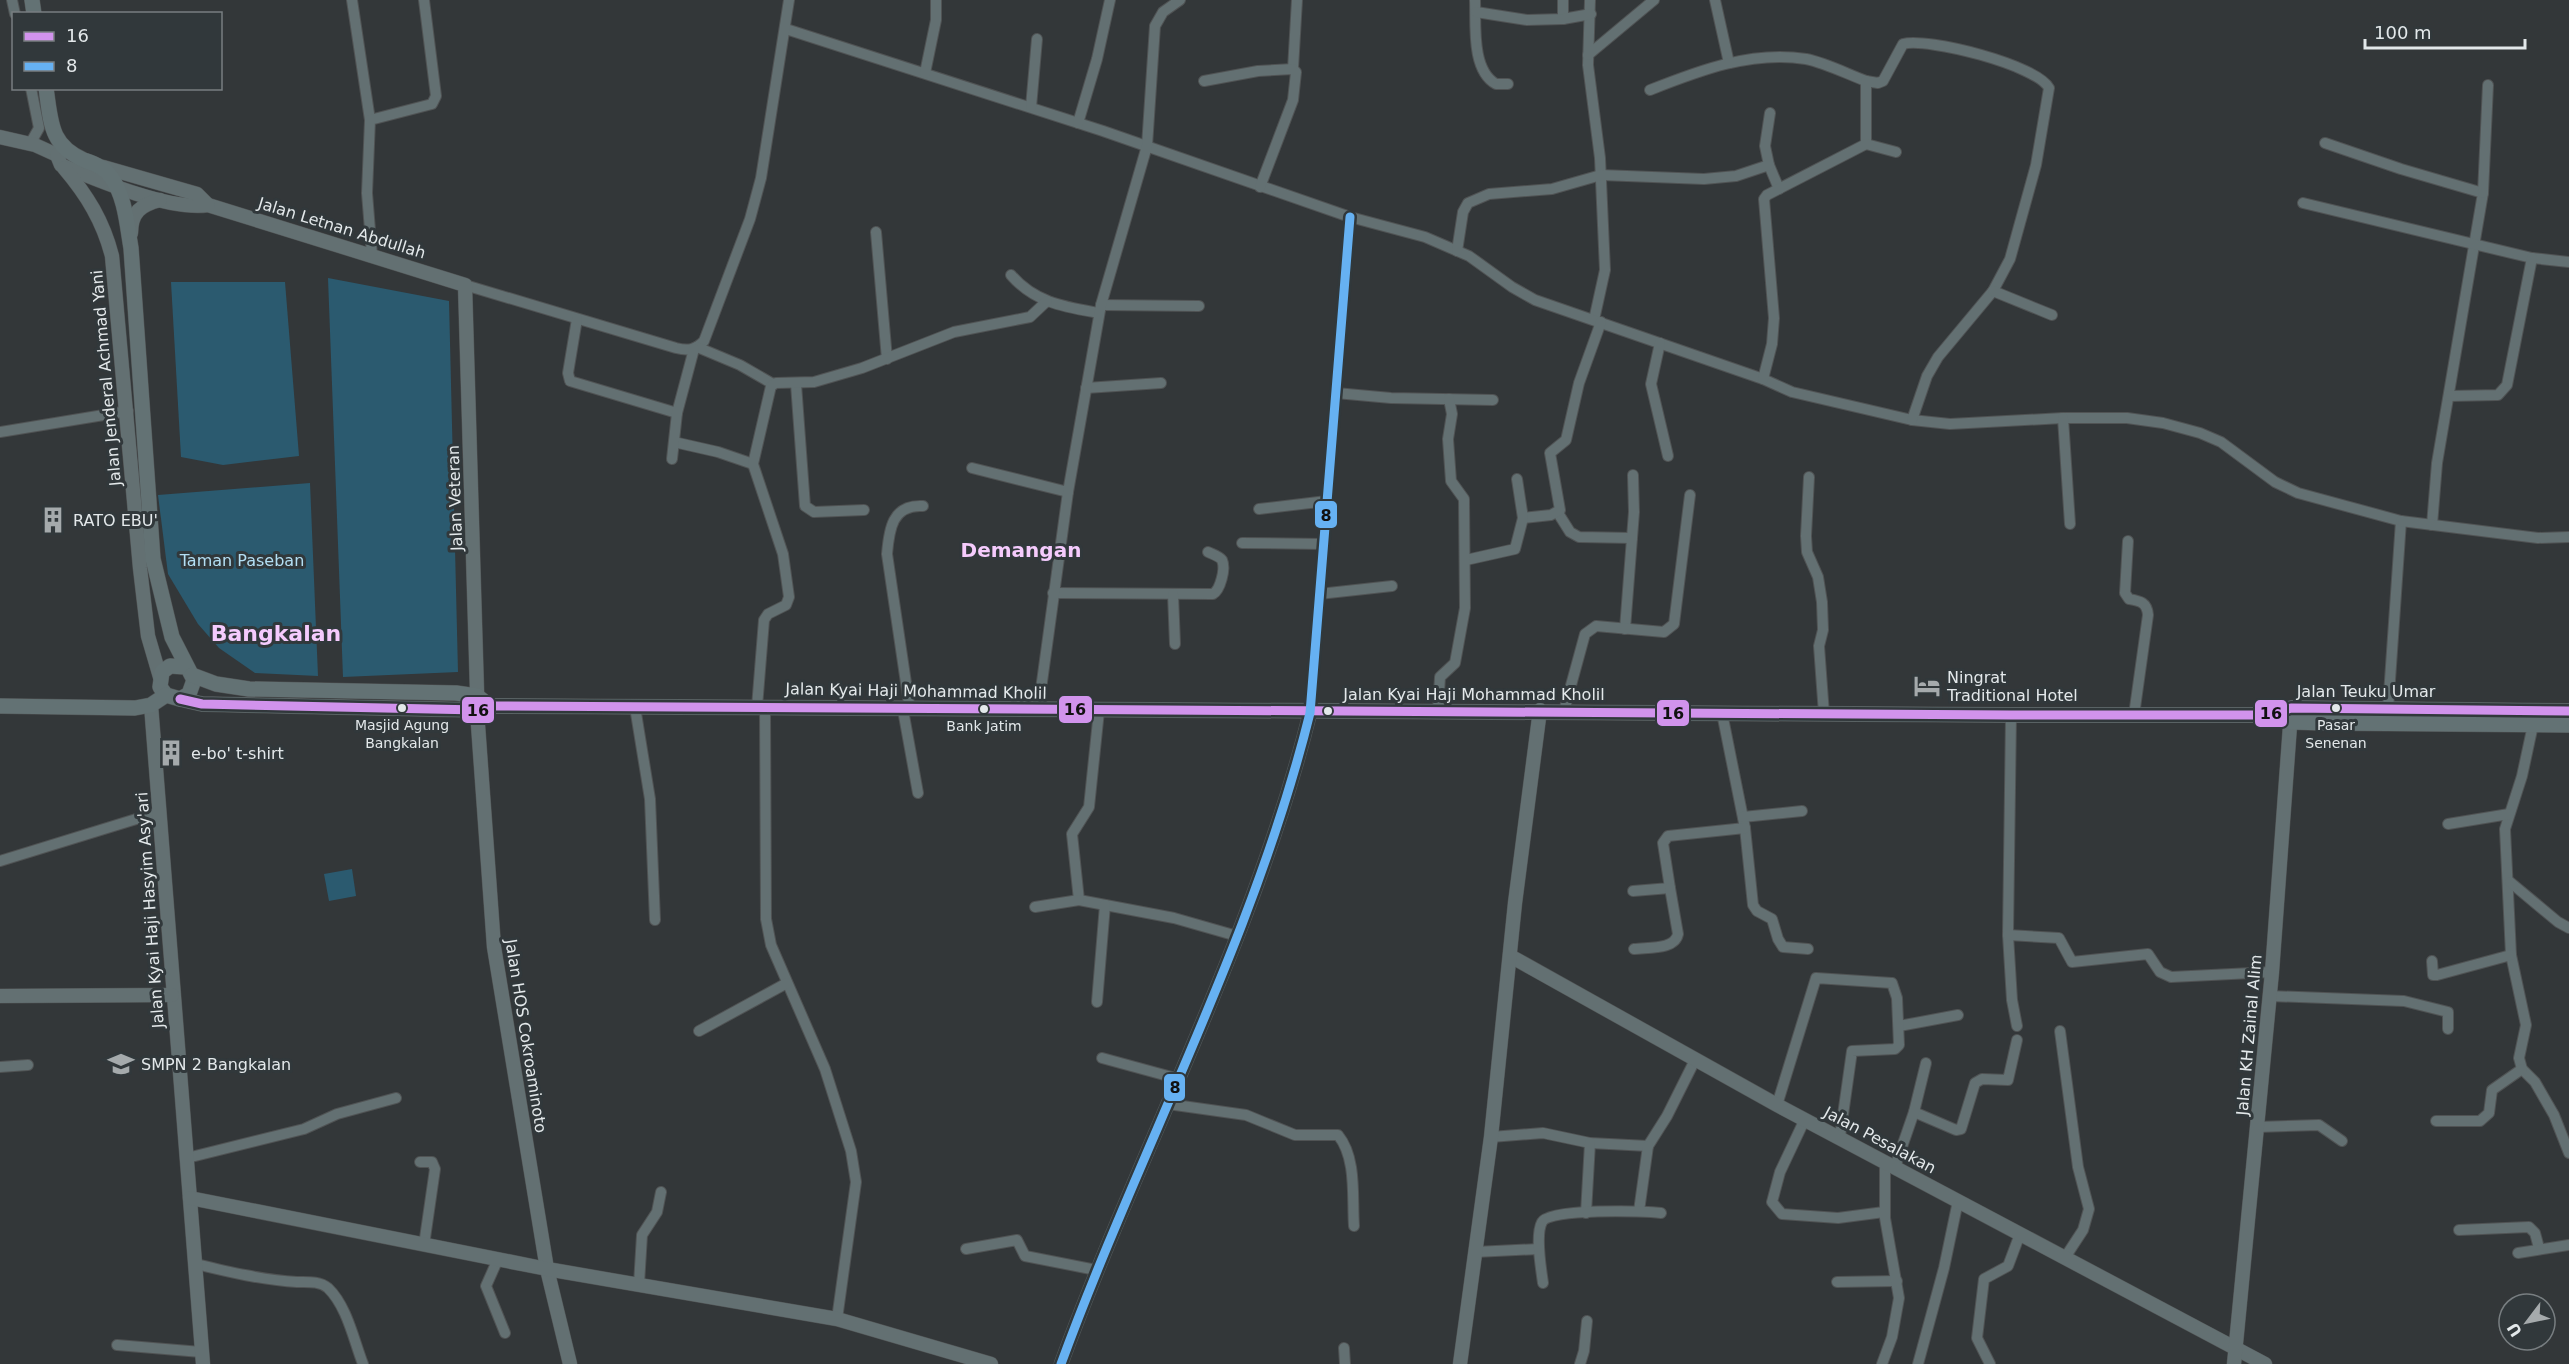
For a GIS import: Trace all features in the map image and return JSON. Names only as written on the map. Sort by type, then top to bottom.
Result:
[{"type":"main road","points":[[45,90],[55,136],[65,156],[103,167],[117,187]]},
{"type":"main road","name":"Jalan Jenderal Achmad Yani","points":[[117,187],[131,249],[153,559],[172,637],[189,671]]},
{"type":"main road","points":[[170,666],[230,687],[321,690],[482,704],[321,706],[202,704],[173,697],[160,687],[160,677],[170,666]]},
{"type":"main road","points":[[0,706],[135,708],[151,705],[192,690],[189,671]]},
{"type":"main road","points":[[321,690],[321,706]]},
{"type":"main road","name":"Jalan Kyai Haji Mohammad Kholil","points":[[482,704],[1038,711],[1539,710],[1824,714],[2286,714]]},
{"type":"main road","name":"Jalan Teuku Umar","points":[[2286,714],[2388,709],[2569,711]]},
{"type":"main road","name":"Jalan Teuku Umar","points":[[2286,714],[2569,725]]},
{"type":"street","points":[[352,0],[370,120],[367,193],[372,255]]},
{"type":"street","points":[[370,120],[435,101],[424,0]]},
{"type":"street","points":[[672,459],[677,412],[696,348],[704,341],[750,219],[761,178],[789,0]]},
{"type":"street","points":[[925,73],[936,20],[936,0]]},
{"type":"street","points":[[1078,123],[1097,59],[1110,0]]},
{"type":"street","points":[[1038,711],[1068,492],[1100,309],[1146,146],[1155,26],[1163,12],[1180,0]]},
{"type":"street","points":[[1260,187],[1293,100],[1298,76],[1293,69],[1297,0]]},
{"type":"street","points":[[1475,0],[1477,46],[1483,70],[1496,84],[1508,84]]},
{"type":"street","points":[[1563,0],[1563,19]]},
{"type":"street","points":[[1590,0],[1588,55],[1601,175],[1605,270],[1597,321],[1566,440],[1550,453],[1560,505],[1558,513],[1570,532],[1579,537],[1632,538]]},
{"type":"street","points":[[1588,55],[1654,0]]},
{"type":"street","points":[[1715,0],[1725,36],[1729,63]]},
{"type":"street","points":[[1476,12],[1527,20],[1563,19],[1591,14]]},
{"type":"street","points":[[786,29],[1031,107],[1350,217],[1425,237],[1457,250],[1522,294],[1763,379],[1792,392],[1826,402],[1912,420],[1950,424],[2063,418],[2127,418],[2163,423],[2200,433],[2221,442],[2275,482],[2298,493],[2401,520],[2538,538],[2569,537]]},
{"type":"street","points":[[1031,107],[1037,39]]},
{"type":"street","points":[[1650,90],[1700,70],[1729,63],[1782,58],[1807,60],[1878,83],[1882,81],[1898,48],[1908,43],[1948,48],[2015,65],[2048,85],[2050,94],[2024,215],[2010,259],[1993,291],[1938,357],[1927,376],[1912,420]]},
{"type":"street","points":[[1204,81],[1258,71],[1293,69]]},
{"type":"street","points":[[1866,81],[1866,144]]},
{"type":"street","points":[[2432,525],[2437,463],[2483,193],[2488,85]]},
{"type":"street","points":[[30,144],[39,128],[32,90]]},
{"type":"street","points":[[1770,113],[1765,146],[1769,165],[1779,189]]},
{"type":"street","name":"Jalan Letnan Abdullah","points":[[0,137],[65,156],[117,187],[194,207],[208,204]]},
{"type":"street","points":[[2325,142],[2401,169],[2483,193]]},
{"type":"street","points":[[1763,379],[1772,344],[1774,318],[1764,199],[1866,144],[1896,152]]},
{"type":"street","name":"Jalan Jenderal Achmad Yani","points":[[65,156],[108,239],[116,281],[148,636],[160,677]]},
{"type":"street","points":[[1457,250],[1463,213],[1468,204],[1478,197],[1552,189],[1601,175],[1704,179],[1736,176],[1769,165]]},
{"type":"street","name":"Jalan Letnan Abdullah","points":[[103,167],[197,194],[208,204],[465,285]]},
{"type":"street","points":[[131,249],[131,228],[137,211],[147,203],[162,199]]},
{"type":"street","points":[[2303,203],[2532,258],[2569,262]]},
{"type":"street","points":[[1061,1364],[1096,1270],[1179,1079],[1237,936],[1297,764],[1310,712],[1350,217]]},
{"type":"street","points":[[876,232],[887,359]]},
{"type":"street","points":[[2449,396],[2498,395],[2504,391],[2532,258]]},
{"type":"street","points":[[1011,275],[1028,291],[1060,306],[1100,309],[1199,306]]},
{"type":"street","points":[[465,285],[676,348],[696,348],[740,365],[773,384],[814,382],[887,359],[954,332],[1030,317],[1047,301]]},
{"type":"street","name":"Jalan Veteran","points":[[465,285],[482,704]]},
{"type":"street","points":[[1993,291],[2052,315]]},
{"type":"street","points":[[577,319],[568,373],[570,381],[677,412]]},
{"type":"street","points":[[1660,343],[1651,384],[1668,456]]},
{"type":"street","points":[[1086,388],[1161,382]]},
{"type":"street","points":[[773,384],[753,464],[783,554],[789,597],[786,605],[768,614],[764,620],[761,708],[766,919],[771,945],[839,1106],[856,1182],[837,1319]]},
{"type":"street","points":[[796,384],[805,506],[814,512],[864,510]]},
{"type":"street","points":[[1336,393],[1391,398],[1493,400]]},
{"type":"street","points":[[1438,710],[1440,677],[1444,671],[1454,668],[1463,626],[1466,560],[1464,499],[1451,481],[1448,439],[1452,414],[1449,399]]},
{"type":"street","points":[[0,432],[128,411]]},
{"type":"street","points":[[2063,418],[2070,524]]},
{"type":"street","points":[[674,442],[718,452],[753,464]]},
{"type":"street","points":[[972,468],[1068,492]]},
{"type":"street","points":[[1624,629],[1632,538],[1633,475]]},
{"type":"street","points":[[1809,477],[1807,552],[1818,577],[1822,602],[1822,630],[1818,646],[1824,714]]},
{"type":"street","points":[[1466,560],[1515,549],[1523,518],[1517,479]]},
{"type":"street","points":[[1564,711],[1589,628],[1596,626],[1664,632],[1674,624],[1690,495]]},
{"type":"street","points":[[1258,508],[1327,501]]},
{"type":"street","points":[[918,793],[887,554],[889,529],[895,516],[912,505],[922,506]]},
{"type":"street","points":[[1523,518],[1558,513]]},
{"type":"street","points":[[2388,709],[2401,520]]},
{"type":"street","points":[[2128,541],[2125,593],[2129,599],[2141,601],[2146,605],[2148,615],[2134,715]]},
{"type":"street","points":[[1242,543],[1323,544]]},
{"type":"street","points":[[1053,593],[1208,595],[1217,592],[1222,560],[1208,552]]},
{"type":"street","points":[[1319,594],[1392,586]]},
{"type":"street","points":[[1173,594],[1174,644]]},
{"type":"street","name":"Jalan HOS Cokroaminoto","points":[[482,704],[494,947],[548,1269],[570,1364]]},
{"type":"street","name":"Jalan Kyai Haji Hasyim Asy'ari","points":[[151,705],[202,1358]]},
{"type":"street","points":[[635,707],[650,799],[656,920]]},
{"type":"street","points":[[1460,1364],[1491,1137],[1512,957],[1515,903],[1539,710]]},
{"type":"street","points":[[1079,900],[1072,834],[1089,807],[1099,711]]},
{"type":"street","points":[[1722,713],[1744,823],[1755,909],[1772,919],[1783,947],[1808,949]]},
{"type":"street","name":"Jalan KH Zainal Alim","points":[[2234,1364],[2272,972],[2286,714]]},
{"type":"street","points":[[2011,715],[2008,935],[2012,1000],[2017,1026]]},
{"type":"street","points":[[2533,725],[2522,776],[2505,829],[2510,882],[2511,955],[2526,1024],[2519,1058],[2522,1069],[2544,1097],[2569,1153]]},
{"type":"street","points":[[1634,949],[1672,945],[1677,940],[1664,843],[1668,836],[1802,811]]},
{"type":"street","points":[[0,861],[159,812]]},
{"type":"street","points":[[2448,824],[2509,814]]},
{"type":"street","points":[[2510,882],[2558,922],[2569,928]]},
{"type":"street","points":[[1633,891],[1670,888]]},
{"type":"street","points":[[1035,907],[1079,900],[1174,918],[1237,936]]},
{"type":"street","points":[[1097,1002],[1105,905]]},
{"type":"street","points":[[2008,935],[2059,939],[2072,962],[2148,954],[2160,972],[2171,977],[2272,972]]},
{"type":"street","points":[[2432,961],[2433,975],[2437,975],[2511,955]]},
{"type":"street","name":"Jalan Pesalakan","points":[[1512,957],[1777,1105],[1840,1136],[2265,1364]]},
{"type":"street","points":[[1777,1105],[1818,977],[1894,984],[1899,1026],[1898,1048],[1855,1050],[1850,1054],[1840,1136]]},
{"type":"street","points":[[699,1031],[787,983]]},
{"type":"street","points":[[0,996],[172,995]]},
{"type":"street","points":[[2270,996],[2404,1001],[2448,1012],[2448,1029]]},
{"type":"street","points":[[1899,1026],[1958,1015]]},
{"type":"street","points":[[2060,1031],[2078,1167],[2089,1209],[2082,1230],[2066,1256]]},
{"type":"street","points":[[1914,1112],[1956,1130],[1960,1129],[1975,1083],[1982,1079],[2008,1080],[2017,1040]]},
{"type":"street","points":[[1101,1058],[1179,1079]]},
{"type":"street","points":[[1639,1211],[1648,1146],[1667,1116],[1695,1060]]},
{"type":"street","points":[[1882,1364],[1898,1312],[1897,1281],[1884,1212],[1890,1164],[1914,1112],[1926,1063]]},
{"type":"street","points":[[0,1066],[28,1065]]},
{"type":"street","points":[[2436,1121],[2481,1121],[2489,1113],[2492,1090],[2522,1069]]},
{"type":"street","points":[[187,1158],[304,1129],[337,1114],[396,1098]]},
{"type":"street","points":[[1168,1104],[1246,1115],[1295,1135],[1338,1135],[1344,1143],[1349,1159],[1354,1226]]},
{"type":"street","points":[[1805,1119],[1780,1172],[1772,1202],[1776,1211],[1789,1215],[1838,1218],[1884,1212]]},
{"type":"street","points":[[2257,1127],[2319,1125],[2342,1141]]},
{"type":"street","points":[[1491,1137],[1543,1133],[1590,1143],[1648,1146]]},
{"type":"street","points":[[1587,1213],[1590,1143]]},
{"type":"street","points":[[420,1162],[432,1162],[435,1169],[424,1245]]},
{"type":"street","points":[[639,1284],[642,1235],[657,1212],[661,1192]]},
{"type":"street","points":[[190,1198],[548,1269],[837,1319],[991,1364]]},
{"type":"street","points":[[1918,1364],[1944,1268],[1958,1201]]},
{"type":"street","points":[[1543,1283],[1539,1249],[1543,1220],[1549,1216],[1639,1211],[1661,1213]]},
{"type":"street","points":[[2459,1230],[2529,1227],[2535,1233],[2539,1248]]},
{"type":"street","points":[[1990,1364],[1977,1338],[1982,1287],[1988,1275],[2008,1266],[2020,1234]]},
{"type":"street","points":[[966,1249],[1017,1240],[1025,1256],[1096,1270]]},
{"type":"street","points":[[2518,1253],[2569,1245]]},
{"type":"street","points":[[1475,1252],[1539,1249]]},
{"type":"street","points":[[498,1259],[486,1286],[506,1333]]},
{"type":"street","points":[[196,1264],[281,1281],[316,1282],[326,1287],[342,1311],[363,1364]]},
{"type":"street","points":[[1837,1282],[1897,1281]]},
{"type":"street","points":[[1580,1364],[1584,1351],[1587,1321]]},
{"type":"street","points":[[117,1345],[202,1358]]},
{"type":"street","points":[[1344,1348],[1345,1364]]},
{"type":"green space","points":[[328,278],[449,301],[458,672],[343,677]]},
{"type":"green space","points":[[171,282],[285,282],[299,456],[223,465],[181,457]]},
{"type":"green space","name":"Taman Paseban","points":[[310,483],[318,676],[255,673],[219,648],[198,624],[168,574],[158,495]]},
{"type":"green space","points":[[352,869],[356,896],[329,901],[324,874]]},
{"type":"transit line","name":"8","points":[[1061,1364],[1092,1283],[1228,961],[1287,797],[1310,713],[1350,217]]},
{"type":"transit line","name":"16","points":[[180,699],[202,704],[478,710],[490,706],[2011,715],[2259,715],[2277,713],[2291,708],[2569,711]]},
{"type":"place","name":"RATO EBU'","points":[[53,520]]},
{"type":"place","name":"Ningrat Traditional Hotel","points":[[1927,686]]},
{"type":"place","name":"Masjid Agung Bangkalan","points":[[402,708]]},
{"type":"place","name":"Pasar Senenan","points":[[2336,708]]},
{"type":"place","name":"Bank Jatim","points":[[984,709]]},
{"type":"place","name":"e-bo' t-shirt","points":[[171,753]]},
{"type":"place","name":"SMPN 2 Bangkalan","points":[[121,1064]]},
{"type":"district","name":"Demangan","points":[[1021,550]]},
{"type":"district","name":"Bangkalan","points":[[276,633]]}]
